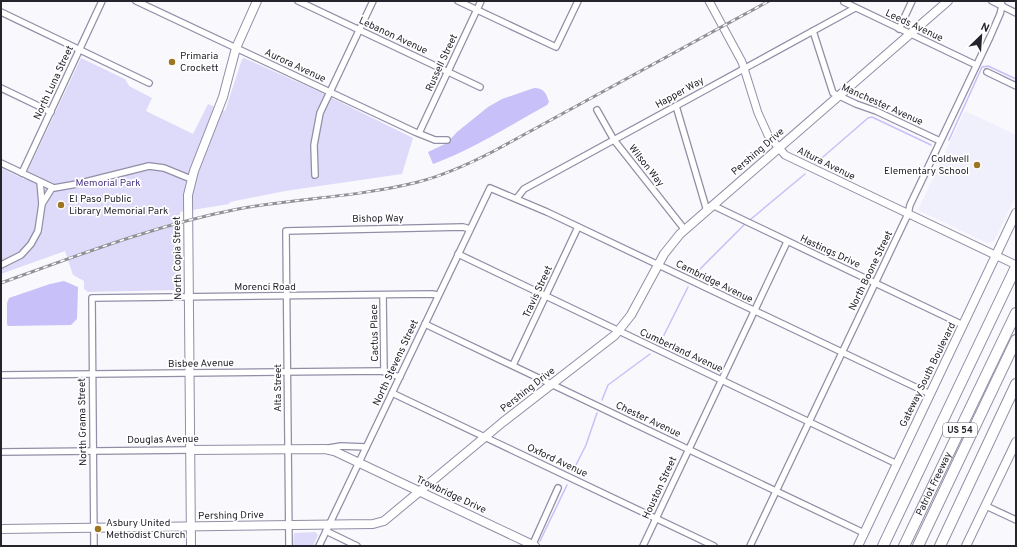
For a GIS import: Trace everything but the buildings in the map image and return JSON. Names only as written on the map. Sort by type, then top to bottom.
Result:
[{"type":"highway","points":[[883,546],[898,518],[1016,266]]},
{"type":"highway","name":"Patriot Freeway","points":[[904,546],[1016,313]]},
{"type":"highway","name":"Patriot Freeway","points":[[918,546],[1016,340]]},
{"type":"highway","points":[[940,546],[1016,384]]},
{"type":"highway","points":[[888,546],[898,518]]},
{"type":"highway","points":[[935,546],[940,536],[947,532]]},
{"type":"main road","name":"North Copia Street","points":[[192,546],[187,202],[191,179],[223,97],[236,48],[257,1]]},
{"type":"main road","name":"Pershing Drive","points":[[1,529],[289,525],[328,528],[379,523],[390,518],[485,437],[607,343],[619,331],[631,315],[657,265],[670,245],[778,148],[948,1]]},
{"type":"main road","name":"Gateway South Boulevard","points":[[858,546],[963,325],[999,257],[1016,213]]},
{"type":"main road","points":[[966,546],[1016,442]]},
{"type":"main road","name":"Douglas Avenue","points":[[190,450],[325,449],[359,462]]},
{"type":"main road","name":"Trowbridge Drive","points":[[359,462],[533,546]]},
{"type":"street","name":"North Luna Street","points":[[22,173],[102,1]]},
{"type":"street","name":"Aurora Avenue","points":[[136,1],[419,133],[435,140],[447,140]]},
{"type":"street","name":"Lebanon Avenue","points":[[298,1],[480,87]]},
{"type":"street","points":[[315,175],[315,134],[320,113],[373,1]]},
{"type":"street","points":[[458,1],[556,47],[578,1]]},
{"type":"street","name":"Russell Street","points":[[419,133],[482,1]]},
{"type":"street","name":"Altura Avenue","points":[[709,1],[739,56],[761,122],[768,136],[778,148],[791,159],[1016,266]]},
{"type":"street","points":[[899,29],[912,1]]},
{"type":"street","points":[[992,1],[1001,4],[1016,13]]},
{"type":"street","name":"Leeds Avenue","points":[[844,2],[976,65]]},
{"type":"street","name":"North Boone Street","points":[[750,546],[908,214],[910,206],[940,141],[990,37],[1001,4]]},
{"type":"street","name":"Happer Way","points":[[516,198],[524,189],[856,8]]},
{"type":"street","points":[[1,12],[149,82]]},
{"type":"street","name":"Manchester Avenue","points":[[813,31],[831,91],[838,96],[876,111],[940,141]]},
{"type":"street","points":[[987,72],[1016,86]]},
{"type":"street","points":[[1,88],[51,112]]},
{"type":"street","points":[[676,106],[710,208]]},
{"type":"street","name":"Wilson Way","points":[[597,110],[614,140],[685,230]]},
{"type":"street","points":[[1,163],[52,188],[77,184],[138,167],[155,166],[191,179]]},
{"type":"street","points":[[1,265],[21,254],[31,244],[38,231],[42,204],[40,182]]},
{"type":"street","points":[[42,204],[52,188]]},
{"type":"street","name":"Cambridge Avenue","points":[[490,188],[516,198],[578,227],[930,394]]},
{"type":"street","name":"North Stevens Street","points":[[319,546],[490,188]]},
{"type":"street","name":"Hastings Drive","points":[[710,208],[787,242],[963,325]]},
{"type":"street","name":"Bishop Way","points":[[286,231],[290,229],[463,227],[470,229]]},
{"type":"street","name":"Travis Street","points":[[513,365],[578,227]]},
{"type":"street","name":"Alta Street","points":[[286,231],[289,546]]},
{"type":"street","name":"Houston Street","points":[[642,546],[787,242]]},
{"type":"street","name":"Cumberland Avenue","points":[[458,254],[897,464]]},
{"type":"street","name":"Cactus Place","points":[[383,295],[384,371]]},
{"type":"street","name":"Morenci Road","points":[[92,298],[438,295]]},
{"type":"street","name":"North Grama Street","points":[[92,298],[91,374],[94,546]]},
{"type":"street","name":"Chester Avenue","points":[[425,324],[864,533]]},
{"type":"street","name":"Bisbee Avenue","points":[[1,375],[384,371],[400,377]]},
{"type":"street","name":"Oxford Avenue","points":[[392,393],[714,546]]},
{"type":"street","name":"Douglas Avenue","points":[[325,449],[341,446],[366,447]]},
{"type":"street","name":"Douglas Avenue","points":[[1,452],[190,450]]},
{"type":"street","points":[[533,546],[558,488]]},
{"type":"street","points":[[986,506],[1016,520]]},
{"type":"street","points":[[328,528],[357,546]]},
{"type":"shaded area","points":[[534,88],[540,89],[544,92],[549,102],[547,105],[477,144],[433,164],[428,152],[447,143],[457,132],[488,107],[502,99]]},
{"type":"shaded area","name":"Coldwell Elementary School","points":[[965,111],[1016,135],[1016,196],[994,241],[987,243],[918,210]]},
{"type":"shaded area","points":[[64,281],[78,287],[77,319],[71,325],[8,326],[7,303],[9,298],[50,284]]},
{"type":"green space","name":"Memorial Park","points":[[81,58],[125,79],[129,86],[152,98],[146,111],[193,134],[208,104],[225,111],[242,59],[244,58],[320,92],[413,138],[402,174],[285,191],[230,202],[229,204],[180,212],[180,290],[88,292],[84,289],[84,281],[73,275],[65,251],[1,274],[1,168],[24,179]]},
{"type":"green space","points":[[315,532],[318,535],[313,546],[293,546],[294,533]]},
{"type":"waterway","points":[[949,140],[982,67],[988,66],[1016,79]]},
{"type":"waterway","points":[[816,163],[868,118],[872,117],[931,145]]},
{"type":"waterway","points":[[751,219],[805,174]]},
{"type":"waterway","points":[[695,274],[744,225]]},
{"type":"waterway","points":[[660,343],[688,287]]},
{"type":"waterway","points":[[602,400],[608,385],[650,354]]},
{"type":"waterway","points":[[573,471],[586,445],[597,413]]},
{"type":"waterway","points":[[540,541],[567,485]]},
{"type":"railway","points":[[1,283],[177,223],[260,205],[396,187],[447,173],[494,151],[769,1]]},
{"type":"place","name":"Primaria Crockett","points":[[172,62]]},
{"type":"place","name":"Coldwell Elementary School","points":[[977,165]]},
{"type":"place","name":"El Paso Public Library Memorial Park","points":[[61,205]]},
{"type":"place","name":"Asbury United Methodist Church","points":[[98,529]]}]
